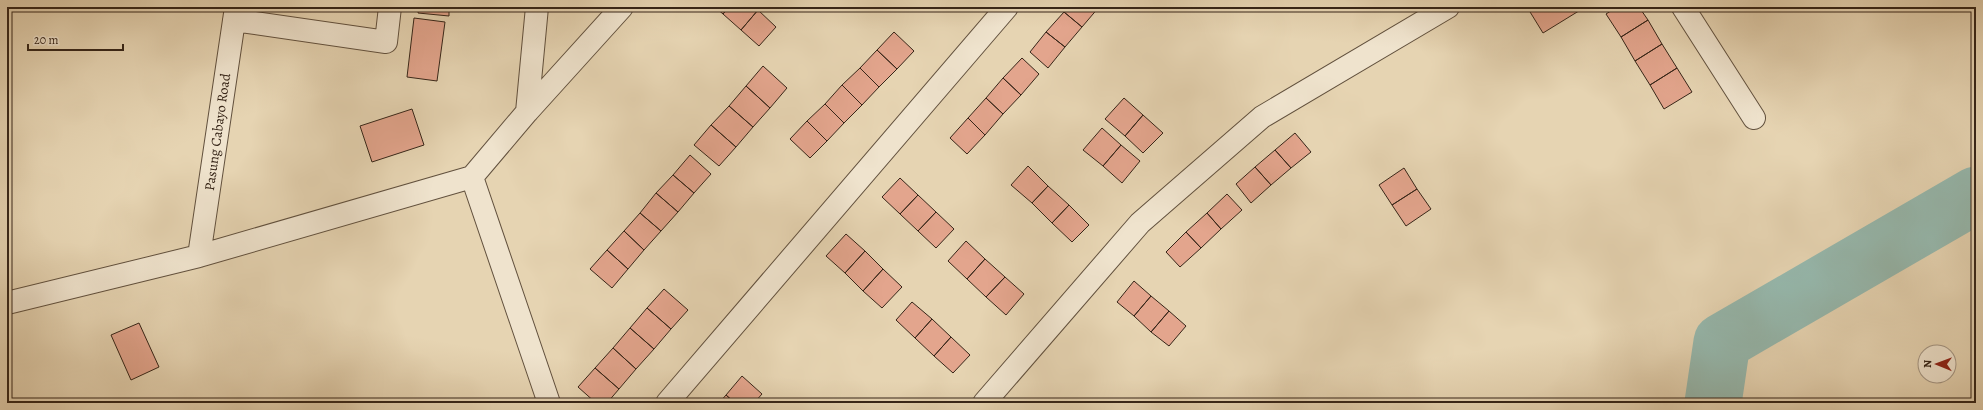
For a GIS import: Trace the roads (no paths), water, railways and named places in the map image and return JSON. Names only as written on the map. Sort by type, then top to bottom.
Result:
[{"type":"street","points":[[235,13],[386,42],[390,7]]},
{"type":"street","points":[[526,112],[537,7]]},
{"type":"street","points":[[7,303],[199,256],[472,177],[526,112],[622,7]]},
{"type":"street","points":[[666,403],[1007,7]]},
{"type":"street","points":[[984,403],[1140,223],[1262,117],[1448,7]]},
{"type":"street","points":[[1682,7],[1754,118]]},
{"type":"street","name":"Pasung Cabayo Road","points":[[199,256],[235,13]]},
{"type":"street","points":[[472,177],[549,403]]},
{"type":"waterway","points":[[1713,403],[1722,342],[1976,195]]}]
